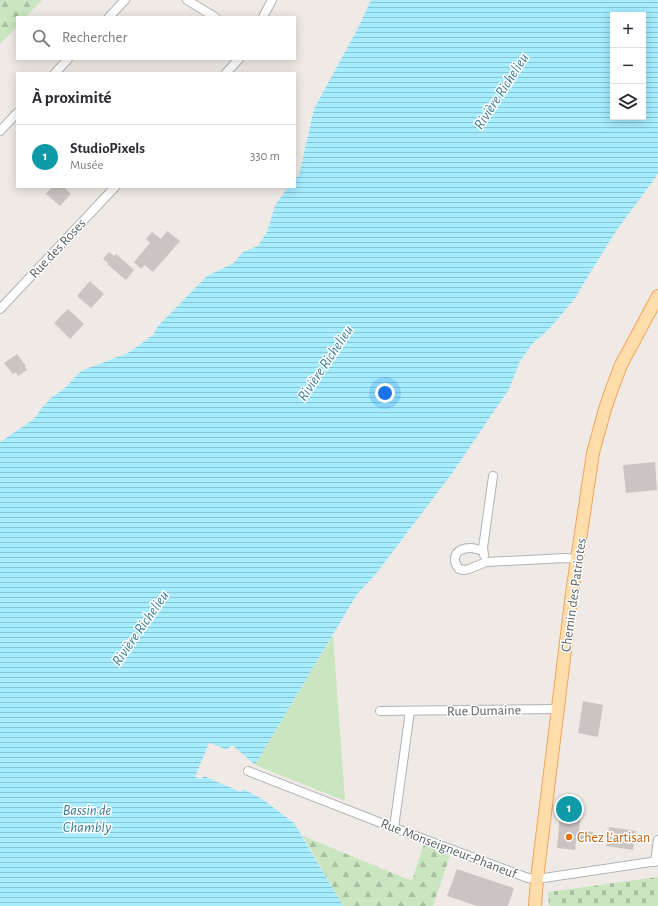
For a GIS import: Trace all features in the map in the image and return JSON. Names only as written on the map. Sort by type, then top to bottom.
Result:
[{"type":"main road","name":"Chemin des Patriotes","points":[[535,906],[570,608],[594,453],[604,409],[621,365],[658,296]]},
{"type":"street","points":[[110,16],[125,0]]},
{"type":"street","points":[[187,0],[213,16]]},
{"type":"street","points":[[264,16],[272,0]]},
{"type":"street","points":[[56,72],[67,60]]},
{"type":"street","points":[[227,72],[238,60]]},
{"type":"street","points":[[0,131],[16,114]]},
{"type":"street","name":"Rue des Roses","points":[[0,309],[114,188]]},
{"type":"street","points":[[486,562],[483,551],[494,476]]},
{"type":"street","points":[[483,551],[472,548],[462,549],[456,553],[455,562],[459,569],[464,570],[486,562],[565,558],[578,559]]},
{"type":"street","name":"Rue Dumaine","points":[[380,711],[558,709]]},
{"type":"street","points":[[394,828],[410,711]]},
{"type":"street","name":"Rue Monseigneur-Phaneuf","points":[[248,771],[521,876],[537,879],[657,861]]},
{"type":"street","points":[[657,861],[658,840]]},
{"type":"green space","points":[[0,0],[42,0],[27,16],[16,16],[16,27],[0,44]]},
{"type":"green space","points":[[333,635],[345,801],[255,765]]},
{"type":"green space","points":[[303,836],[412,881],[424,843],[451,853],[433,906],[343,906]]},
{"type":"green space","points":[[658,877],[658,906],[549,906],[548,892]]},
{"type":"water","points":[[371,0],[658,0],[658,174],[616,231],[576,297],[551,327],[532,344],[520,361],[509,389],[453,472],[375,575],[357,594],[255,765],[232,745],[227,750],[210,743],[195,777],[202,779],[204,776],[241,792],[243,789],[262,799],[294,823],[343,906],[0,906],[0,442],[34,419],[52,397],[64,389],[81,371],[128,353],[153,335],[158,326],[207,276],[234,263],[243,252],[258,246],[267,232],[275,206],[287,188],[296,188],[296,178],[299,175],[314,109],[358,28]]},
{"type":"pier","points":[[209,743],[227,750],[232,745],[255,765],[254,766],[232,748],[227,752],[211,745],[198,776],[204,774],[240,790],[244,787],[241,792],[204,776],[202,779],[195,777]]},
{"type":"building","points":[[51,188],[65,188],[71,194],[60,206],[46,194]]},
{"type":"building","points":[[167,231],[180,241],[153,272],[145,265],[141,269],[134,262],[150,243],[146,239],[152,232],[161,239]]},
{"type":"building","points":[[109,252],[114,256],[116,254],[134,270],[126,280],[103,259]]},
{"type":"building","points":[[90,281],[104,294],[91,308],[77,296]]},
{"type":"building","points":[[68,309],[84,324],[70,339],[54,323]]},
{"type":"building","points":[[17,354],[26,366],[25,367],[27,370],[18,376],[16,372],[13,374],[4,363]]},
{"type":"building","points":[[655,462],[657,490],[626,493],[623,465]]},
{"type":"building","points":[[583,701],[603,705],[598,737],[578,733]]},
{"type":"building","points":[[557,800],[582,803],[579,831],[593,832],[591,843],[576,841],[575,850],[557,848],[560,816],[556,816]]},
{"type":"building","points":[[609,827],[636,831],[633,850],[606,846]]},
{"type":"building","points":[[457,869],[514,888],[508,906],[477,906],[447,896]]},
{"type":"place","name":"StudioPixels","points":[[569,809]]},
{"type":"place","name":"Chez L'artisan","points":[[569,837]]},
{"type":"water label","name":"Rivière Richelieu","points":[[501,91]]},
{"type":"water label","name":"Rivière Richelieu","points":[[325,363]]},
{"type":"water label","name":"Rivière Richelieu","points":[[140,628]]},
{"type":"water label","name":"Bassin de Chambly","points":[[87,818]]}]
